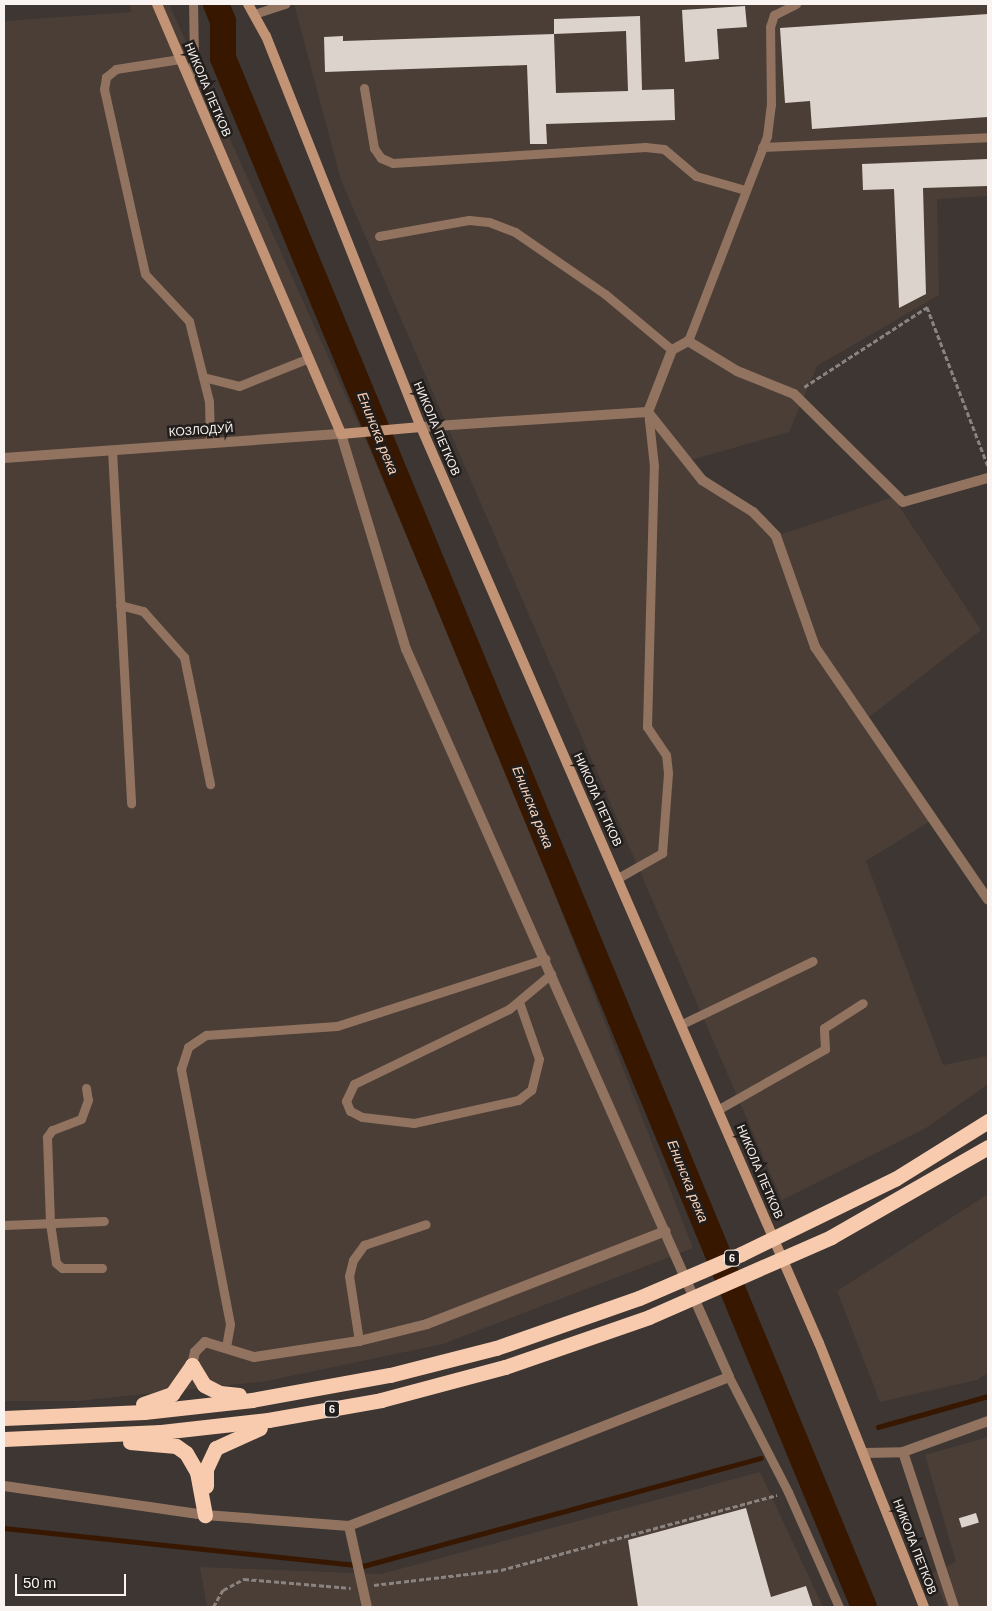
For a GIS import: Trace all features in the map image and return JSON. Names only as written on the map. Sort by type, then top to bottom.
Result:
[{"type":"highway","name":"6","points":[[4,1418],[74,1416],[298,1393],[496,1348],[639,1298],[823,1216],[927,1160],[988,1121]]},
{"type":"highway","name":"6","points":[[4,1439],[76,1437],[195,1429],[304,1414],[463,1379],[649,1317],[830,1237],[988,1147]]},
{"type":"highway","points":[[192,1365],[204,1385],[220,1393],[298,1393]]},
{"type":"highway","points":[[74,1416],[163,1399],[183,1382],[192,1365]]},
{"type":"highway","points":[[205,1515],[206,1469],[216,1448],[237,1435],[304,1414]]},
{"type":"highway","points":[[76,1437],[176,1446],[193,1462],[205,1515]]},
{"type":"main road","name":"НИКОЛА ПЕТКОВ","points":[[157,4],[341,434]]},
{"type":"main road","name":"НИКОЛА ПЕТКОВ","points":[[248,4],[254,14],[421,427],[719,1109],[864,1453],[924,1607]]},
{"type":"main road","name":"КОЗЛОДУЙ","points":[[341,434],[421,427]]},
{"type":"street","points":[[648,412],[672,350],[688,340],[737,371],[794,394],[903,502],[988,478]]},
{"type":"street","points":[[421,427],[648,412]]},
{"type":"street","points":[[648,412],[702,480],[753,512],[776,536],[815,648],[988,900]]},
{"type":"street","points":[[4,1486],[205,1515],[349,1526],[729,1376],[552,974],[406,650],[341,434]]},
{"type":"street","name":"КОЗЛОДУЙ","points":[[4,458],[341,434]]},
{"type":"street","points":[[192,1365],[195,1352],[205,1342],[226,1346],[254,1357],[359,1341],[458,1313],[666,1232]]},
{"type":"street","points":[[864,1453],[902,1452],[988,1421]]},
{"type":"street","points":[[902,1452],[954,1607]]},
{"type":"street","points":[[349,1526],[367,1607]]},
{"type":"lane","points":[[188,79],[194,59],[193,4]]},
{"type":"lane","points":[[254,14],[285,4]]},
{"type":"lane","points":[[688,340],[762,147],[772,105],[770,27],[774,16],[796,4]]},
{"type":"lane","points":[[180,59],[116,69],[106,77],[104,89],[145,274],[150,285],[182,309],[189,321],[203,377],[210,443]]},
{"type":"lane","points":[[364,88],[374,148],[380,158],[393,163],[645,147],[664,149],[696,176],[746,190]]},
{"type":"lane","points":[[762,147],[988,137]]},
{"type":"lane","points":[[379,236],[469,220],[489,222],[515,232],[605,294],[672,350]]},
{"type":"lane","points":[[203,377],[239,386],[309,358]]},
{"type":"lane","points":[[618,878],[662,853],[668,774],[666,755],[647,727],[654,466],[648,412]]},
{"type":"lane","points":[[112,450],[132,803]]},
{"type":"lane","points":[[120,605],[143,611],[184,657],[210,784]]},
{"type":"lane","points":[[226,1346],[230,1324],[181,1069],[188,1047],[206,1035],[337,1026],[545,959]]},
{"type":"lane","points":[[682,1024],[813,961]]},
{"type":"lane","points":[[519,1002],[539,1059],[531,1090],[518,1100],[414,1123],[362,1117],[350,1111],[346,1101],[354,1084],[519,1002],[552,974]]},
{"type":"lane","points":[[719,1109],[825,1049],[824,1028],[863,1004]]},
{"type":"lane","points":[[86,1088],[88,1100],[81,1119],[52,1130],[47,1137],[50,1223],[56,1263],[62,1268],[102,1268]]},
{"type":"lane","points":[[4,1225],[104,1220]]},
{"type":"lane","points":[[359,1341],[348,1276],[354,1260],[364,1245],[426,1224]]},
{"type":"lane","points":[[729,1376],[788,1492],[840,1607]]},
{"type":"path","points":[[794,394],[927,307],[988,467]]},
{"type":"path","points":[[213,1607],[223,1590],[244,1580],[265,1578],[324,1588],[361,1580],[501,1570],[788,1492]]},
{"type":"shaded area","points":[[129,4],[169,4],[368,445],[513,787],[693,1248],[443,1344],[267,1381],[79,1401],[4,1401],[4,21],[132,12]]},
{"type":"shaded area","points":[[294,4],[988,4],[988,196],[937,199],[939,295],[817,366],[789,432],[684,462],[776,536],[893,497],[981,630],[864,721],[932,820],[866,861],[943,1065],[988,1056],[988,1084],[926,1128],[782,1200],[341,180]]},
{"type":"shaded area","points":[[988,1194],[988,1373],[977,1380],[880,1402],[837,1291]]},
{"type":"shaded area","points":[[988,1437],[988,1607],[946,1607],[932,1573],[956,1562],[925,1455]]},
{"type":"shaded area","points":[[760,1472],[823,1607],[207,1607],[200,1567],[381,1574]]},
{"type":"building","points":[[745,6],[747,27],[717,29],[719,59],[685,62],[682,10]]},
{"type":"building","points":[[988,14],[988,117],[812,129],[810,101],[785,103],[780,28]]},
{"type":"building","points":[[640,16],[642,90],[674,89],[675,120],[546,124],[547,144],[530,144],[527,65],[325,72],[324,37],[343,36],[343,41],[554,34],[554,19]],"holes":[[[626,31],[628,91],[556,93],[554,34]]]},
{"type":"building","points":[[988,159],[988,186],[923,188],[926,294],[899,308],[894,189],[863,190],[862,164]]},
{"type":"building","points":[[746,1508],[771,1597],[806,1586],[813,1607],[638,1607],[628,1540]]},
{"type":"building","points":[[976,1513],[979,1523],[962,1528],[959,1518]]},
{"type":"waterway","name":"Енинска река","points":[[216,4],[223,21],[223,58],[864,1607]]},
{"type":"waterway","points":[[878,1427],[988,1396]]},
{"type":"waterway","points":[[4,1528],[363,1566],[761,1458]]}]
